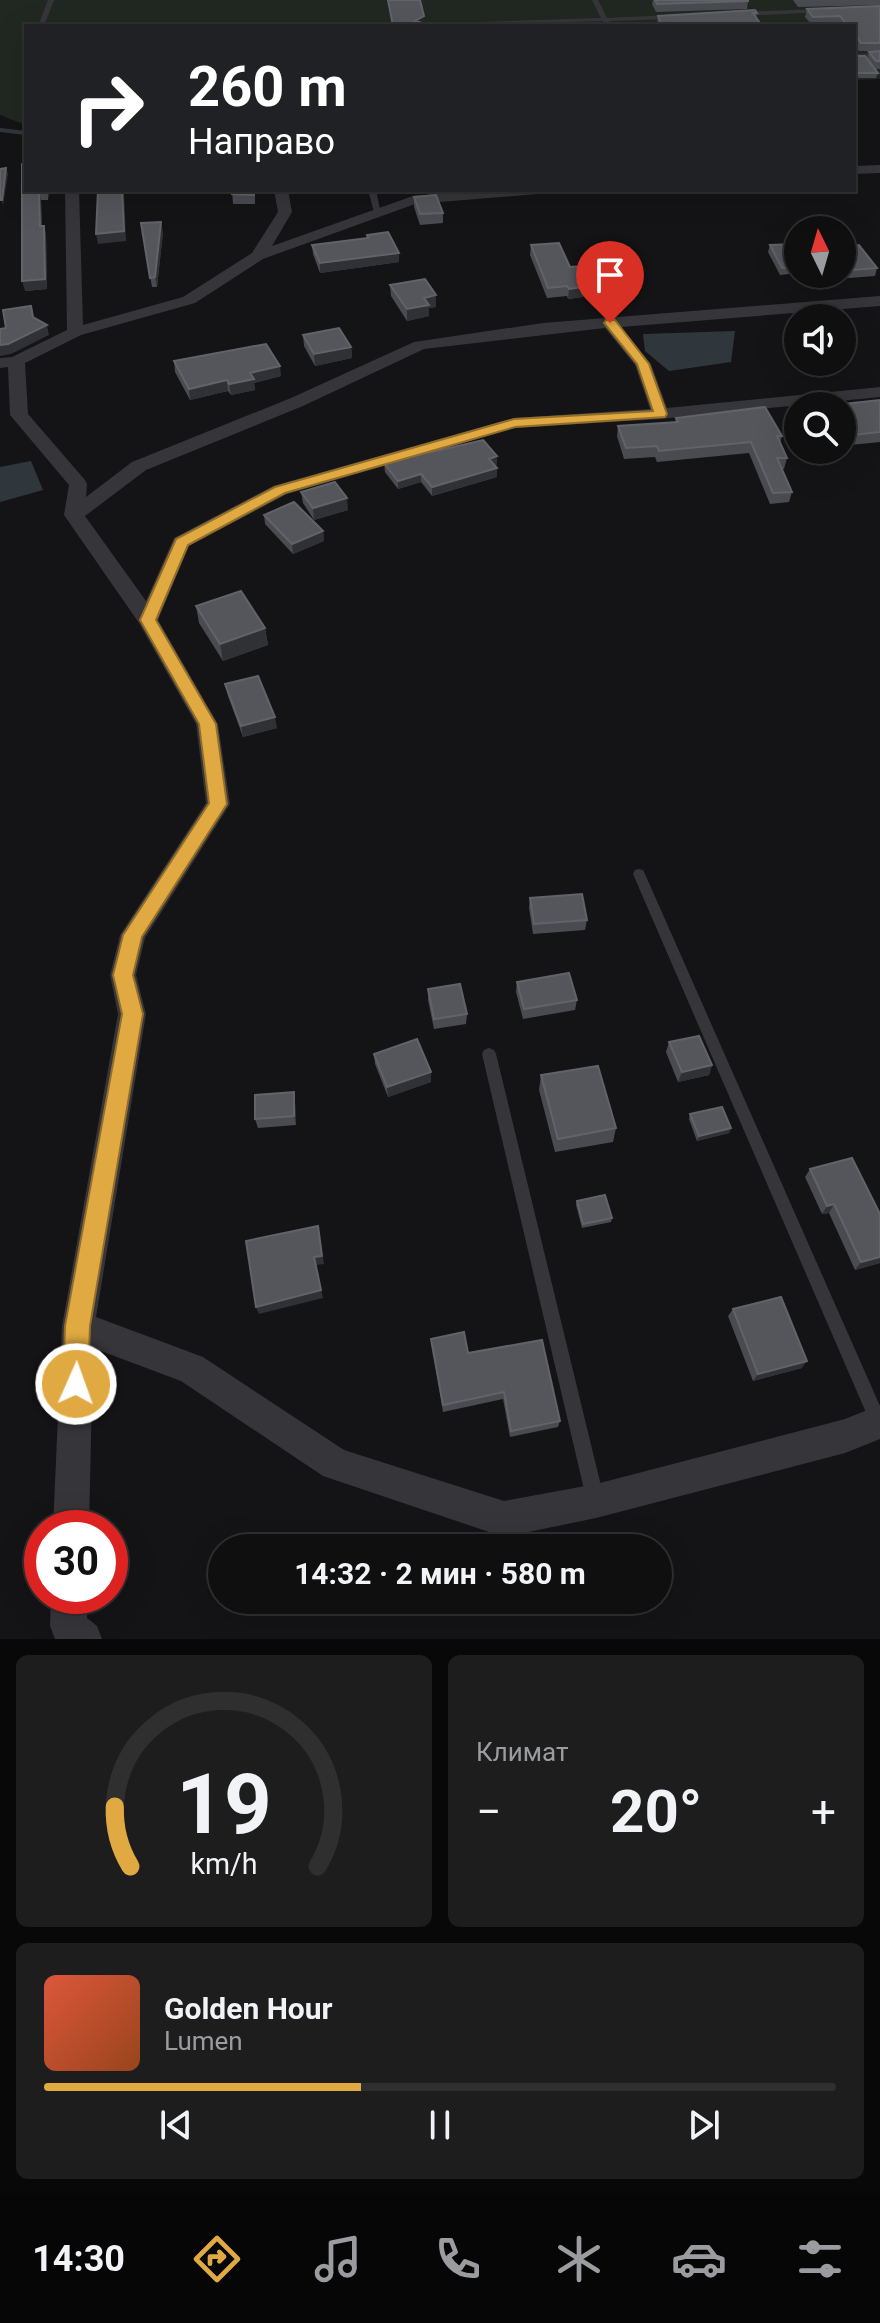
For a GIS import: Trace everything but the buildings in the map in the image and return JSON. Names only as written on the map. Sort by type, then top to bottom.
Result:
[{"type":"street","points":[[856,170],[880,169]]},
{"type":"street","points":[[72,192],[75,332]]},
{"type":"street","points":[[258,256],[285,212],[281,192]]},
{"type":"street","points":[[72,1510],[78,1326],[132,1014],[123,975],[133,935],[218,804],[207,724],[148,620],[74,515],[78,484],[19,415],[8,362],[75,332],[189,300],[258,256],[413,200],[512,192]]},
{"type":"street","points":[[74,515],[139,466],[297,402],[420,345],[610,323],[880,301]]},
{"type":"street","points":[[610,323],[643,364],[660,414]]},
{"type":"street","points":[[148,620],[181,542],[280,490],[514,423],[660,414],[880,392]]},
{"type":"street","points":[[78,1326],[191,1369],[335,1464],[504,1519],[596,1501],[845,1436],[879,1423]]},
{"type":"street","points":[[68,1614],[68,1626],[84,1639]]},
{"type":"lane","points":[[42,24],[51,0]]},
{"type":"lane","points":[[595,0],[606,23]]},
{"type":"lane","points":[[727,15],[834,11]]},
{"type":"lane","points":[[544,24],[681,17]]},
{"type":"lane","points":[[856,56],[880,55]]},
{"type":"lane","points":[[373,192],[378,212]]},
{"type":"lane","points":[[639,874],[879,1423]]},
{"type":"lane","points":[[489,1054],[596,1501]]},
{"type":"shaded area","points":[[0,0],[880,0],[880,79],[856,80],[856,24],[24,24],[24,124],[0,115]]},
{"type":"shaded area","points":[[735,331],[731,362],[669,371],[645,351],[643,334]]},
{"type":"shaded area","points":[[31,461],[43,490],[0,502],[0,467]]},
{"type":"waterway","points":[[0,130],[24,133]]},
{"type":"route","points":[[76,1384],[78,1326],[132,1014],[123,975],[133,935],[218,804],[207,724],[148,620],[181,542],[280,490],[514,423],[660,414],[643,364],[610,323]]}]
